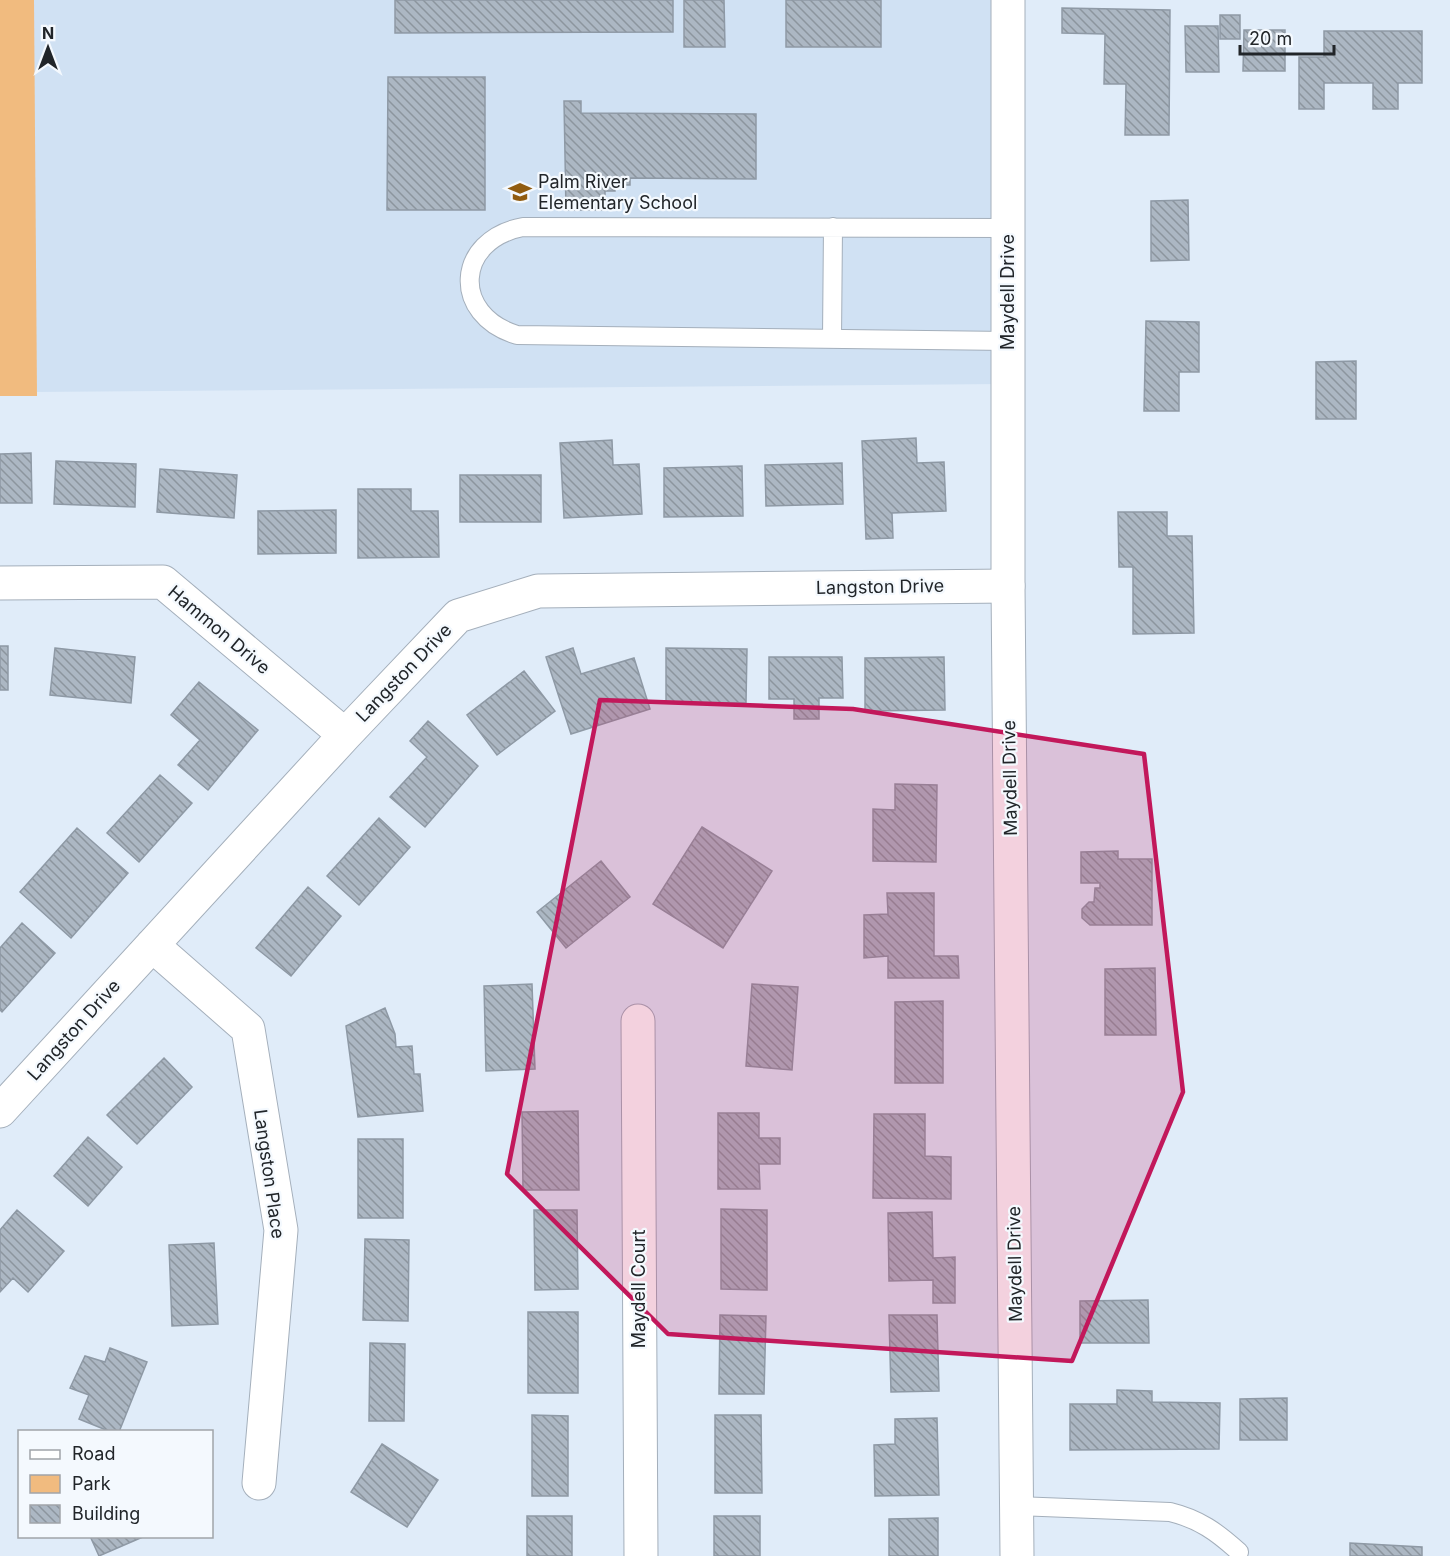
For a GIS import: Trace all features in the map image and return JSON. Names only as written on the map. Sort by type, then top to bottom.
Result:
[{"type":"street","name":"Maydell Drive","points":[[1008,0],[1008,586],[1017,1556]]},
{"type":"street","name":"Hammon Drive","points":[[0,582],[163,582],[345,735]]},
{"type":"street","name":"Langston Drive","points":[[0,1111],[345,735],[458,616],[538,591],[1008,586]]},
{"type":"street","name":"Langston Place","points":[[152,945],[248,1029],[281,1230],[259,1483]]},
{"type":"street","name":"Maydell Court","points":[[638,1021],[641,1556]]},
{"type":"lane","points":[[1008,228],[523,227],[496,235],[484,245],[475,257],[469,280],[475,303],[484,316],[501,330],[517,334],[1008,341]]},
{"type":"lane","points":[[832,339],[833,227]]},
{"type":"lane","points":[[1017,1506],[1170,1512],[1194,1518],[1214,1529],[1239,1552]]},
{"type":"highlighted area","points":[[600,700],[853,709],[1144,754],[1183,1092],[1072,1361],[668,1334],[507,1174]]},
{"type":"shaded area","name":"Palm River Elementary School","points":[[32,0],[1008,0],[1004,384],[35,392]]},
{"type":"green space","points":[[0,0],[34,0],[37,396],[0,396]]},
{"type":"building","points":[[395,0],[673,0],[673,32],[395,33]]},
{"type":"building","points":[[684,0],[724,0],[725,47],[684,47]]},
{"type":"building","points":[[786,0],[881,0],[881,47],[786,47]]},
{"type":"building","points":[[1062,8],[1170,10],[1169,135],[1125,135],[1126,84],[1104,84],[1105,34],[1062,33]]},
{"type":"building","points":[[1220,15],[1240,15],[1240,39],[1220,39]]},
{"type":"building","points":[[1185,26],[1218,26],[1219,72],[1186,72]]},
{"type":"building","points":[[1244,30],[1285,30],[1285,71],[1243,71]]},
{"type":"building","points":[[1324,31],[1422,31],[1422,83],[1398,83],[1398,109],[1373,109],[1373,83],[1324,83],[1324,109],[1299,109],[1299,57],[1324,57]]},
{"type":"building","points":[[388,77],[485,77],[485,210],[387,210]]},
{"type":"building","points":[[564,101],[581,101],[581,113],[756,114],[756,179],[630,178],[630,185],[615,185],[615,191],[605,191],[605,210],[566,210]]},
{"type":"building","points":[[1188,200],[1189,260],[1151,261],[1151,201]]},
{"type":"building","points":[[1146,321],[1199,322],[1199,372],[1179,372],[1179,411],[1144,411]]},
{"type":"building","points":[[1356,361],[1356,419],[1316,419],[1316,362]]},
{"type":"building","points":[[916,438],[917,463],[944,462],[946,511],[892,513],[893,538],[866,539],[862,441]]},
{"type":"building","points":[[612,440],[613,465],[639,464],[642,514],[564,518],[560,443]]},
{"type":"building","points":[[31,453],[32,503],[0,503],[0,454]]},
{"type":"building","points":[[56,461],[136,464],[135,507],[54,504]]},
{"type":"building","points":[[842,463],[843,504],[766,506],[765,465]]},
{"type":"building","points":[[742,466],[743,516],[664,517],[664,468]]},
{"type":"building","points":[[160,469],[237,475],[234,518],[157,512]]},
{"type":"building","points":[[460,475],[541,475],[541,522],[460,522]]},
{"type":"building","points":[[358,489],[411,489],[411,511],[438,511],[439,557],[358,558]]},
{"type":"building","points":[[336,510],[336,553],[258,554],[258,511]]},
{"type":"building","points":[[1118,512],[1167,512],[1167,536],[1192,536],[1194,633],[1133,634],[1133,567],[1119,567]]},
{"type":"building","points":[[0,646],[8,646],[8,690],[0,690]]},
{"type":"building","points":[[55,648],[135,657],[131,703],[50,695]]},
{"type":"building","points":[[573,648],[581,674],[634,658],[650,709],[571,734],[546,657]]},
{"type":"building","points":[[666,648],[747,649],[746,703],[666,702]]},
{"type":"building","points":[[769,657],[842,657],[843,698],[819,698],[819,719],[794,719],[794,699],[769,699]]},
{"type":"building","points":[[944,657],[945,710],[865,711],[865,658]]},
{"type":"building","points":[[524,671],[555,711],[497,755],[467,715]]},
{"type":"building","points":[[199,682],[258,730],[208,790],[178,765],[200,740],[171,715]]},
{"type":"building","points":[[428,721],[478,766],[425,827],[390,797],[427,757],[410,741]]},
{"type":"building","points":[[160,775],[192,803],[139,862],[107,833]]},
{"type":"building","points":[[895,784],[937,785],[936,862],[873,861],[873,809],[895,810]]},
{"type":"building","points":[[379,818],[410,847],[359,905],[327,876]]},
{"type":"building","points":[[702,827],[772,871],[723,948],[653,904]]},
{"type":"building","points":[[77,828],[128,873],[71,938],[20,892]]},
{"type":"building","points":[[1118,851],[1118,859],[1152,859],[1152,925],[1090,925],[1082,918],[1082,909],[1089,902],[1094,902],[1095,888],[1100,888],[1100,883],[1081,883],[1081,852]]},
{"type":"building","points":[[601,861],[630,897],[566,948],[537,912]]},
{"type":"building","points":[[308,887],[341,916],[291,976],[256,948]]},
{"type":"building","points":[[887,893],[934,893],[934,956],[958,956],[959,978],[888,978],[888,956],[864,958],[864,915],[888,914]]},
{"type":"building","points":[[22,923],[55,953],[2,1012],[0,1010],[0,948]]},
{"type":"building","points":[[1155,968],[1156,1035],[1105,1035],[1105,969]]},
{"type":"building","points":[[532,984],[535,1069],[486,1071],[484,986]]},
{"type":"building","points":[[752,984],[798,987],[792,1070],[746,1066]]},
{"type":"building","points":[[943,1001],[943,1083],[895,1083],[895,1002]]},
{"type":"building","points":[[385,1008],[395,1034],[396,1047],[412,1046],[414,1074],[420,1074],[423,1111],[358,1117],[346,1026]]},
{"type":"building","points":[[164,1058],[192,1087],[137,1144],[107,1115]]},
{"type":"building","points":[[578,1111],[579,1190],[523,1190],[522,1112]]},
{"type":"building","points":[[718,1113],[759,1113],[759,1138],[780,1138],[780,1164],[759,1164],[760,1189],[718,1189]]},
{"type":"building","points":[[874,1114],[925,1114],[925,1156],[951,1157],[951,1199],[873,1198]]},
{"type":"building","points":[[88,1137],[122,1167],[88,1206],[54,1176]]},
{"type":"building","points":[[358,1139],[403,1139],[403,1218],[358,1218]]},
{"type":"building","points":[[721,1209],[767,1210],[767,1290],[721,1289]]},
{"type":"building","points":[[17,1210],[64,1251],[28,1292],[13,1278],[0,1292],[0,1230]]},
{"type":"building","points":[[534,1210],[577,1210],[578,1289],[535,1290]]},
{"type":"building","points":[[932,1212],[933,1258],[955,1257],[955,1303],[933,1303],[933,1280],[889,1281],[888,1213]]},
{"type":"building","points":[[365,1239],[409,1240],[408,1321],[363,1320]]},
{"type":"building","points":[[214,1243],[218,1324],[172,1326],[169,1245]]},
{"type":"building","points":[[1148,1300],[1149,1343],[1080,1343],[1080,1301]]},
{"type":"building","points":[[528,1312],[578,1312],[578,1393],[528,1393]]},
{"type":"building","points":[[720,1315],[766,1316],[764,1394],[719,1394]]},
{"type":"building","points":[[889,1315],[937,1315],[939,1391],[891,1392]]},
{"type":"building","points":[[370,1343],[405,1344],[404,1421],[369,1421]]},
{"type":"building","points":[[110,1348],[147,1362],[120,1430],[106,1430],[79,1419],[89,1395],[70,1388],[85,1356],[105,1362]]},
{"type":"building","points":[[1117,1390],[1152,1391],[1152,1402],[1220,1403],[1219,1449],[1070,1450],[1070,1404],[1117,1404]]},
{"type":"building","points":[[1287,1398],[1287,1440],[1240,1440],[1240,1399]]},
{"type":"building","points":[[532,1415],[568,1416],[568,1496],[532,1496]]},
{"type":"building","points":[[715,1415],[761,1415],[762,1493],[715,1493]]},
{"type":"building","points":[[937,1418],[939,1495],[875,1496],[874,1445],[895,1444],[895,1419]]},
{"type":"building","points":[[382,1444],[438,1480],[407,1527],[351,1492]]},
{"type":"building","points":[[527,1516],[572,1516],[572,1556],[527,1556]]},
{"type":"building","points":[[714,1516],[760,1516],[760,1556],[714,1556]]},
{"type":"building","points":[[938,1518],[938,1556],[889,1556],[889,1519]]},
{"type":"building","points":[[91,1538],[140,1538],[99,1556]]},
{"type":"building","points":[[1350,1543],[1422,1547],[1422,1556],[1350,1556]]},
{"type":"place","name":"Palm River Elementary School","points":[[520,192]]}]
